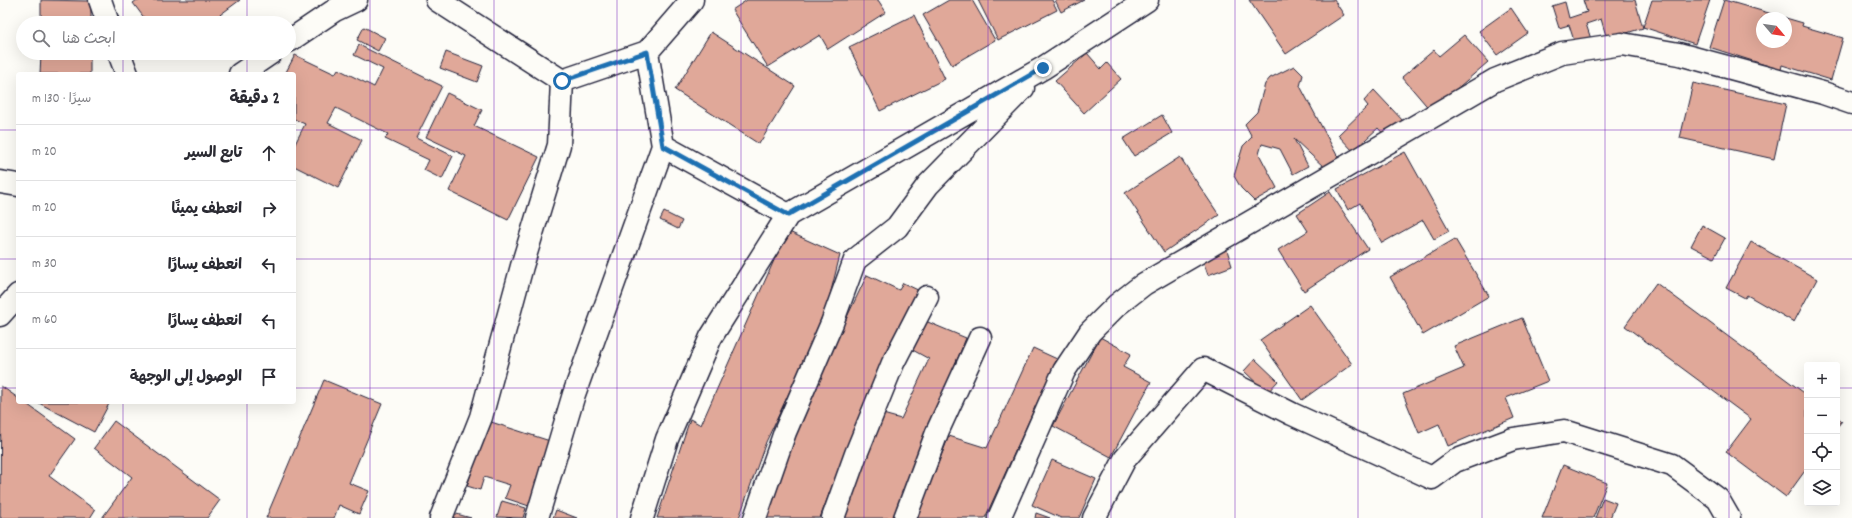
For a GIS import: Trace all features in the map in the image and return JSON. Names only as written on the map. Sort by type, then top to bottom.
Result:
[{"type":"street","points":[[100,0],[106,16]]},
{"type":"street","points":[[296,36],[335,10],[356,0]]},
{"type":"street","points":[[437,0],[562,81]]},
{"type":"street","points":[[562,81],[647,52],[692,0]]},
{"type":"street","points":[[642,518],[667,439],[712,337],[788,215],[1043,68],[1147,0]]},
{"type":"street","points":[[999,518],[1064,370],[1090,332],[1117,305],[1144,284],[1190,256],[1495,80],[1562,53],[1622,44],[1679,54],[1823,93],[1852,103]]},
{"type":"street","points":[[537,518],[574,394],[663,146],[647,52]]},
{"type":"street","points":[[122,60],[126,72]]},
{"type":"street","points":[[243,72],[261,60]]},
{"type":"street","points":[[755,518],[786,432],[832,323],[855,260],[897,227],[928,185],[1043,68]]},
{"type":"street","points":[[441,518],[481,417],[522,266],[559,145],[562,81]]},
{"type":"street","points":[[663,146],[788,215]]},
{"type":"street","points":[[0,182],[16,185]]},
{"type":"street","points":[[833,518],[856,454],[893,363],[927,298]]},
{"type":"street","points":[[905,518],[938,430],[980,338]]},
{"type":"street","points":[[1094,518],[1125,458],[1202,369],[1292,414],[1432,478],[1455,461],[1513,439],[1564,431],[1672,465],[1718,499],[1728,518]]},
{"type":"building","points":[[41,0],[91,1],[91,16],[41,16]]},
{"type":"building","points":[[137,0],[240,0],[218,16],[143,16],[133,3]]},
{"type":"building","points":[[747,0],[878,0],[886,12],[828,49],[820,35],[768,67],[732,10]]},
{"type":"building","points":[[949,0],[972,0],[995,40],[952,65],[923,15]]},
{"type":"building","points":[[978,0],[1052,0],[1057,10],[998,40]]},
{"type":"building","points":[[1055,0],[1084,0],[1061,12]]},
{"type":"building","points":[[1249,0],[1334,0],[1344,15],[1286,54]]},
{"type":"building","points":[[1583,0],[1635,0],[1643,28],[1607,39],[1601,19],[1586,24],[1592,42],[1576,47],[1569,25],[1559,28],[1552,6],[1565,2],[1569,18],[1587,12]]},
{"type":"building","points":[[1652,0],[1710,0],[1695,44],[1643,27]]},
{"type":"building","points":[[1724,0],[1765,12],[1756,12],[1756,48],[1792,48],[1792,20],[1803,23],[1802,26],[1843,38],[1831,80],[1782,65],[1781,70],[1709,47]]},
{"type":"building","points":[[1511,8],[1528,33],[1497,55],[1479,31]]},
{"type":"building","points":[[914,15],[945,79],[880,111],[849,47]]},
{"type":"building","points":[[364,27],[385,38],[378,51],[357,40]]},
{"type":"building","points":[[711,32],[795,86],[759,144],[675,90]]},
{"type":"building","points":[[1464,35],[1488,62],[1431,111],[1402,77],[1434,50],[1439,56]]},
{"type":"building","points":[[359,45],[442,86],[416,138],[453,156],[442,179],[424,170],[429,160],[385,139],[388,134],[336,108],[328,123],[362,140],[338,188],[296,167],[296,142],[305,124],[296,120],[296,72],[286,72],[292,60],[296,60],[296,55],[335,74],[338,69],[374,87],[383,69],[354,55]]},
{"type":"building","points":[[446,52],[483,66],[477,82],[440,68]]},
{"type":"building","points":[[1087,53],[1101,69],[1107,63],[1121,79],[1084,113],[1055,81]]},
{"type":"building","points":[[41,60],[90,60],[90,72],[40,72]]},
{"type":"building","points":[[1294,66],[1303,75],[1300,86],[1340,161],[1325,168],[1294,139],[1308,166],[1293,174],[1280,149],[1262,144],[1259,154],[1277,188],[1254,201],[1241,188],[1234,176],[1243,146],[1252,137],[1245,124],[1257,112],[1265,84],[1270,78]]},
{"type":"building","points":[[1693,83],[1786,104],[1774,159],[1680,138]]},
{"type":"building","points":[[1374,90],[1405,123],[1388,139],[1378,128],[1353,151],[1338,135],[1368,106],[1364,101]]},
{"type":"building","points":[[447,93],[482,110],[474,126],[539,157],[508,220],[449,191],[466,156],[426,137]]},
{"type":"building","points":[[1162,115],[1172,133],[1134,156],[1123,139]]},
{"type":"building","points":[[1405,152],[1449,231],[1434,239],[1423,220],[1382,243],[1360,203],[1348,210],[1337,189]]},
{"type":"building","points":[[1180,157],[1219,215],[1164,252],[1125,193]]},
{"type":"building","points":[[1330,192],[1368,249],[1304,291],[1278,250],[1308,231],[1297,214]]},
{"type":"building","points":[[664,212],[682,221],[678,229],[660,220]]},
{"type":"building","points":[[1702,225],[1725,238],[1714,258],[1691,246]]},
{"type":"building","points":[[787,231],[840,255],[824,319],[766,442],[739,518],[657,518],[690,419],[701,425]]},
{"type":"building","points":[[1455,239],[1489,296],[1423,335],[1390,277]]},
{"type":"building","points":[[1751,242],[1817,279],[1794,322],[1747,295],[1745,298],[1726,288]]},
{"type":"building","points":[[1227,250],[1232,266],[1208,275],[1202,258]]},
{"type":"building","points":[[867,275],[899,290],[903,283],[922,292],[841,463],[820,518],[766,518],[807,401]]},
{"type":"building","points":[[1656,283],[1804,393],[1804,472],[1786,497],[1726,452],[1751,419],[1625,326]]},
{"type":"building","points":[[1310,305],[1352,364],[1302,400],[1260,340]]},
{"type":"building","points":[[1522,318],[1548,381],[1506,398],[1514,418],[1448,446],[1439,424],[1419,433],[1403,394],[1464,368],[1454,346]]},
{"type":"building","points":[[923,320],[966,338],[893,518],[844,518],[883,414],[901,419],[929,359],[909,348]]},
{"type":"building","points":[[1100,337],[1131,354],[1123,367],[1151,382],[1111,457],[1053,426]]},
{"type":"building","points":[[1033,348],[1057,359],[985,518],[916,518],[949,436],[987,448]]},
{"type":"building","points":[[1255,359],[1278,381],[1267,393],[1244,371]]},
{"type":"building","points":[[324,380],[382,404],[349,483],[369,491],[359,514],[339,505],[334,518],[266,518]]},
{"type":"building","points":[[1,386],[16,397],[16,404],[27,404],[75,439],[49,476],[95,510],[90,518],[0,518]]},
{"type":"building","points":[[41,404],[109,404],[94,432]]},
{"type":"building","points":[[114,421],[220,500],[207,518],[102,518],[132,477],[94,448]]},
{"type":"building","points":[[488,421],[550,441],[529,506],[505,498],[510,485],[484,477],[480,490],[467,486]]},
{"type":"building","points":[[1052,460],[1096,479],[1079,518],[1061,518],[1032,505]]},
{"type":"building","points":[[1563,465],[1607,483],[1593,518],[1542,518]]},
{"type":"building","points":[[1603,498],[1616,503],[1610,518],[1595,518]]},
{"type":"building","points":[[502,501],[526,508],[523,518],[497,517]]},
{"type":"building","points":[[556,510],[577,518],[553,518]]},
{"type":"building","points":[[453,513],[471,518],[452,518]]},
{"type":"building","points":[[1036,513],[1050,518],[1035,518]]},
{"type":"route","points":[[562,81],[647,52],[663,146],[788,215],[1043,68]]}]
